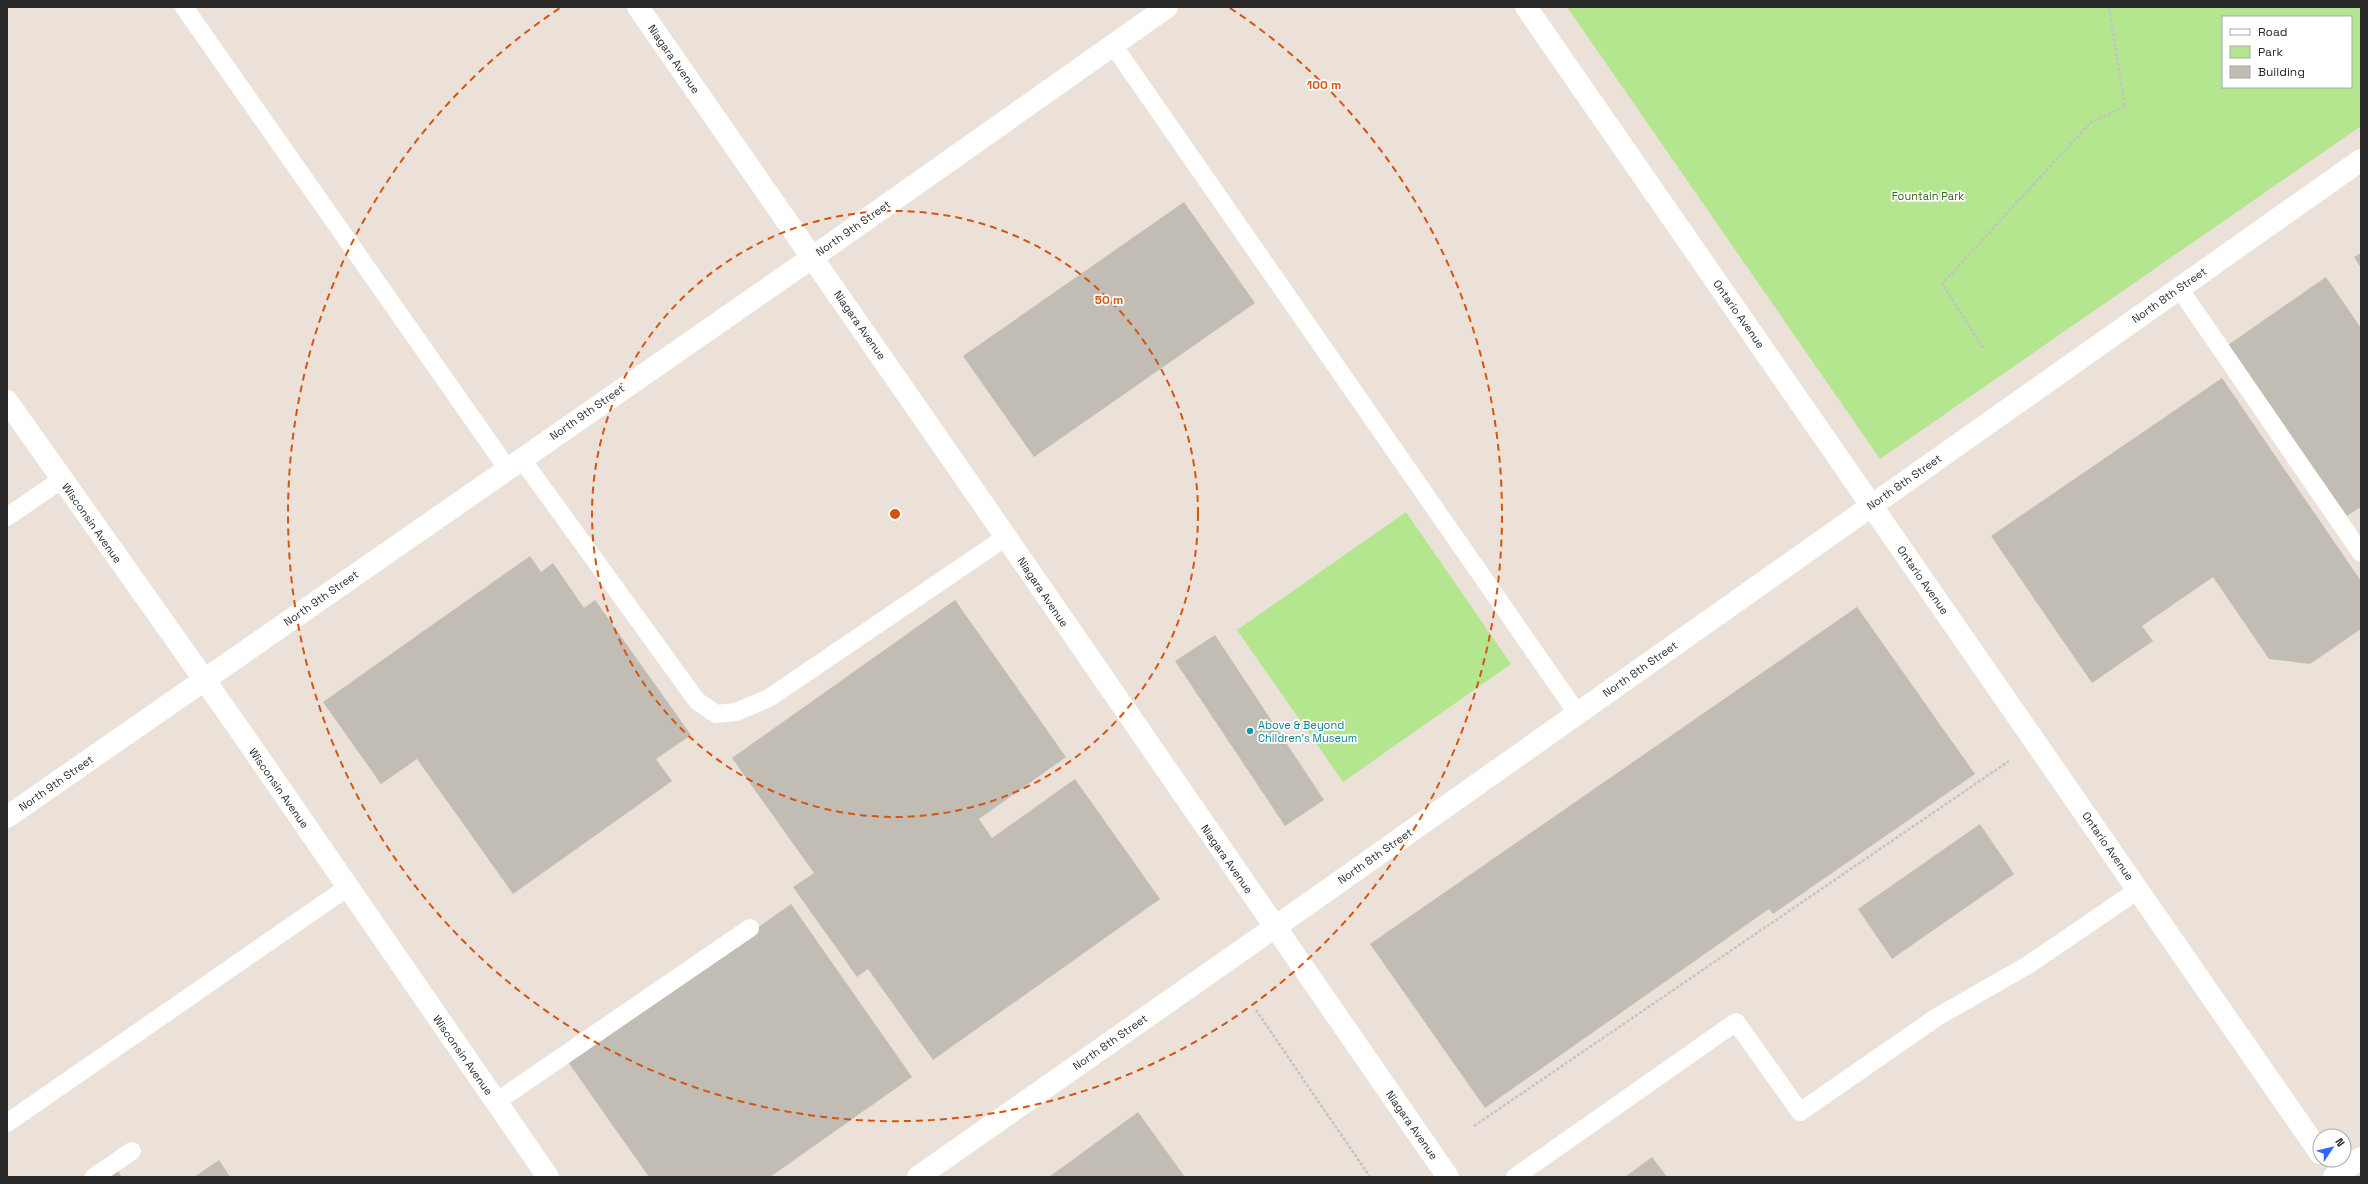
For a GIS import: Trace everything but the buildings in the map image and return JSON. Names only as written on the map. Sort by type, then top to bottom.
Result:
[{"type":"street","name":"Niagara Avenue","points":[[638,7],[813,257],[1448,1177]]},
{"type":"street","name":"North 9th Street","points":[[7,817],[514,463],[813,257],[1167,7]]},
{"type":"street","name":"Ontario Avenue","points":[[1526,7],[2312,1141]]},
{"type":"street","name":"North 8th Street","points":[[918,1177],[2361,160]]},
{"type":"street","name":"Wisconsin Avenue","points":[[7,401],[204,680],[548,1177]]},
{"type":"street","points":[[2333,1172],[2361,1158]]},
{"type":"lane","points":[[184,7],[514,463],[697,701],[716,714],[736,712],[769,698],[1006,537]]},
{"type":"lane","points":[[1113,44],[1577,713]]},
{"type":"lane","points":[[2180,288],[2361,553]]},
{"type":"lane","points":[[7,517],[62,480]]},
{"type":"lane","points":[[7,1123],[348,887]]},
{"type":"lane","points":[[1515,1177],[1736,1022],[1800,1112],[1937,1017],[2028,965],[2138,890]]},
{"type":"lane","points":[[496,1102],[750,928]]},
{"type":"lane","points":[[94,1177],[132,1152]]},
{"type":"path","points":[[1983,348],[1942,284],[2091,122],[2125,107],[2109,7]]},
{"type":"path","points":[[1474,1126],[1693,974],[1746,942],[2035,742]]},
{"type":"path","points":[[1256,1010],[1370,1177]]},
{"type":"green space","name":"Fountain Park","points":[[1567,7],[2361,7],[2361,126],[1880,459]]},
{"type":"green space","points":[[1406,512],[1511,664],[1343,782],[1237,630]]},
{"type":"place","name":"Above & Beyond Children's Museum","points":[[1250,731]]}]
